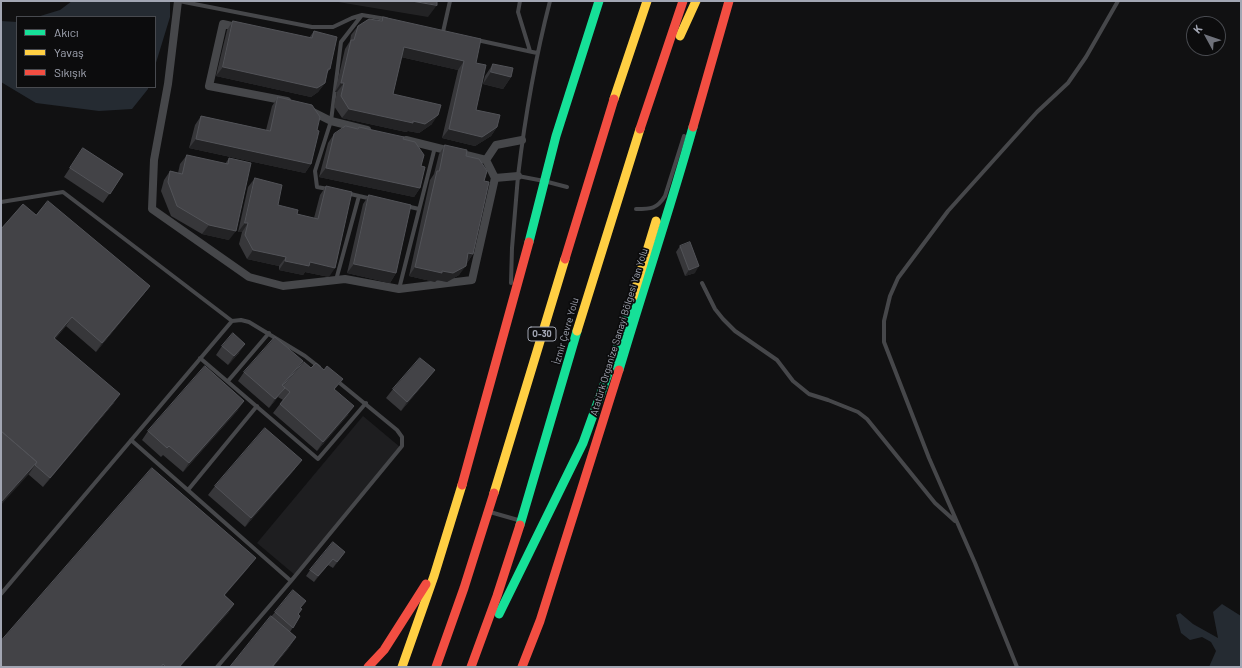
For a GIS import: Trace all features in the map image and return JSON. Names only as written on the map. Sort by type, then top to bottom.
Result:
[{"type":"main road","points":[[402,667],[456,509],[535,222],[544,181],[576,71],[599,1]]},
{"type":"main road","name":"O-30","points":[[436,667],[464,588],[609,115],[647,1]]},
{"type":"main road","name":"İzmir Çevre Yolu","points":[[471,667],[497,596],[521,521],[599,258],[651,94],[683,1]]},
{"type":"main road","points":[[651,94],[696,1]]},
{"type":"main road","name":"Atatürk Organize Sanayi Bölgesi Yan Yolu","points":[[522,667],[540,621],[575,515],[658,242],[674,196],[729,1]]},
{"type":"main road","points":[[471,667],[533,547],[583,444],[614,357],[656,221]]},
{"type":"main road","points":[[368,667],[384,650],[439,561]]},
{"type":"street","points":[[179,1],[168,84],[154,160],[152,209],[248,277],[283,286],[345,279],[399,289],[472,280],[494,178],[486,160]]},
{"type":"street","points":[[246,29],[223,24],[209,86],[297,104],[331,121],[375,132]]},
{"type":"street","points":[[398,138],[486,160]]},
{"type":"street","points":[[486,160],[496,145],[522,140]]},
{"type":"street","points":[[494,178],[518,176]]},
{"type":"lane","points":[[179,1],[312,27],[333,27],[362,15],[390,20]]},
{"type":"lane","points":[[443,32],[450,1]]},
{"type":"lane","points":[[520,1],[518,12],[530,51]]},
{"type":"lane","points":[[513,298],[511,278],[522,140],[537,53],[550,1]]},
{"type":"lane","points":[[1017,667],[975,563],[929,458],[884,342],[884,321],[890,296],[898,278],[948,211],[1037,112],[1068,83],[1089,52],[1118,1]]},
{"type":"lane","points":[[331,190],[317,187],[315,171],[331,121],[341,42],[362,15]]},
{"type":"lane","points":[[438,30],[450,33]]},
{"type":"lane","points":[[470,38],[537,53]]},
{"type":"lane","points":[[695,99],[715,53]]},
{"type":"lane","points":[[636,209],[652,209],[661,203],[666,196],[685,134]]},
{"type":"lane","points":[[399,289],[435,147]]},
{"type":"lane","points":[[518,176],[567,187]]},
{"type":"lane","points":[[1,202],[63,192],[232,321]]},
{"type":"lane","points":[[338,192],[374,199]]},
{"type":"lane","points":[[336,280],[359,196]]},
{"type":"lane","points":[[404,206],[419,209]]},
{"type":"lane","points":[[702,283],[715,309],[723,319],[735,331],[777,360],[793,381],[809,394],[858,412],[867,418],[935,503],[957,522]]},
{"type":"lane","points":[[1,594],[232,321],[241,320],[249,322],[305,356],[323,370]]},
{"type":"lane","points":[[228,381],[269,333]]},
{"type":"lane","points":[[200,358],[318,458],[366,403]]},
{"type":"lane","points":[[217,667],[291,581],[402,446],[403,441],[400,433],[366,403],[329,375]]},
{"type":"lane","points":[[188,490],[257,406]]},
{"type":"lane","points":[[131,440],[291,581]]},
{"type":"lane","points":[[488,512],[521,521]]},
{"type":"shaded area","points":[[72,1],[170,1],[170,17],[156,63],[156,16],[40,16],[60,10]]},
{"type":"shaded area","points":[[1,21],[16,22],[16,88],[148,89],[132,109],[99,111],[36,103],[1,82]]},
{"type":"shaded area","points":[[363,416],[400,447],[295,575],[257,543]]},
{"type":"shaded area","points":[[1222,604],[1241,616],[1241,667],[1209,667],[1216,651],[1211,642],[1202,637],[1190,640],[1181,633],[1176,615],[1180,613],[1193,624],[1218,638],[1213,612]]},
{"type":"building","points":[[412,1],[437,1],[437,5]]},
{"type":"building","points":[[383,17],[481,39],[476,63],[486,65],[476,110],[500,115],[497,127],[482,137],[449,129],[464,61],[404,47],[393,94],[441,105],[438,115],[425,124],[413,121],[413,123],[349,109],[341,96],[344,83],[341,83],[351,40],[354,40],[358,26],[369,19],[382,21]]},
{"type":"building","points":[[233,21],[312,38],[314,31],[337,37],[330,69],[328,69],[325,83],[317,88],[223,67]]},
{"type":"building","points":[[493,64],[513,68],[511,77],[491,72]]},
{"type":"building","points":[[278,97],[312,105],[320,117],[317,130],[319,131],[311,164],[196,139],[201,116],[270,131]]},
{"type":"building","points":[[346,126],[358,129],[359,127],[404,137],[403,139],[415,142],[424,155],[421,166],[425,167],[420,188],[326,168],[334,134]]},
{"type":"building","points":[[445,145],[467,150],[466,156],[479,159],[487,171],[484,181],[489,182],[473,254],[468,253],[466,266],[453,273],[442,271],[442,273],[415,267],[437,171],[439,171]]},
{"type":"building","points":[[83,148],[123,174],[110,194],[70,168]]},
{"type":"building","points":[[187,155],[228,164],[229,158],[251,163],[236,231],[209,225],[177,206],[168,182],[170,171],[182,174]]},
{"type":"building","points":[[255,178],[282,185],[278,205],[298,210],[297,214],[318,219],[326,186],[352,192],[335,268],[310,262],[309,266],[285,261],[286,257],[253,250],[245,235],[248,223],[245,223]]},
{"type":"building","points":[[369,195],[411,205],[396,273],[354,264]]},
{"type":"building","points":[[48,201],[150,286],[102,343],[72,317],[54,338],[120,394],[50,478],[35,465],[37,462],[1,431],[1,229],[23,204],[36,215]]},
{"type":"building","points":[[690,242],[699,266],[689,270],[680,246]]},
{"type":"building","points":[[233,333],[245,344],[234,356],[222,346]]},
{"type":"building","points":[[275,337],[303,361],[282,385],[285,388],[275,399],[244,372]]},
{"type":"building","points":[[420,358],[435,370],[407,402],[393,389]]},
{"type":"building","points":[[304,362],[311,368],[316,363],[324,370],[327,366],[343,379],[334,389],[354,406],[323,442],[280,404],[290,392],[283,386]]},
{"type":"building","points":[[205,366],[244,401],[189,463],[169,446],[167,448],[148,431]]},
{"type":"building","points":[[265,428],[302,460],[251,518],[215,486]]},
{"type":"building","points":[[1,431],[37,462],[1,502]]},
{"type":"building","points":[[152,468],[256,558],[224,595],[234,604],[179,667],[166,667],[163,664],[161,667],[1,667],[1,641]]},
{"type":"building","points":[[333,542],[345,552],[337,562],[333,559],[318,576],[310,570]]},
{"type":"building","points":[[293,590],[306,601],[300,608],[302,609],[298,614],[300,616],[293,628],[275,612]]},
{"type":"building","points":[[271,616],[296,637],[272,667],[230,667]]},
{"type":"traffic: fast","points":[[529,242],[556,136],[599,1]]},
{"type":"traffic: fast","points":[[619,370],[693,127]]},
{"type":"traffic: fast","points":[[499,614],[583,443],[614,357],[633,297]]},
{"type":"traffic: fast","points":[[520,525],[577,331]]},
{"type":"traffic: slow","points":[[614,99],[647,1]]},
{"type":"traffic: slow","points":[[680,36],[696,1]]},
{"type":"traffic: slow","points":[[577,331],[640,129]]},
{"type":"traffic: slow","points":[[633,297],[656,221]]},
{"type":"traffic: slow","points":[[494,493],[565,259]]},
{"type":"traffic: slow","points":[[402,667],[434,576],[462,485]]},
{"type":"traffic: jam","points":[[640,129],[683,1]]},
{"type":"traffic: jam","points":[[693,127],[729,1]]},
{"type":"traffic: jam","points":[[565,259],[614,99]]},
{"type":"traffic: jam","points":[[462,485],[529,242]]},
{"type":"traffic: jam","points":[[522,667],[540,621],[619,370]]},
{"type":"traffic: jam","points":[[436,667],[464,588],[494,493]]},
{"type":"traffic: jam","points":[[471,667],[497,596],[520,525]]},
{"type":"traffic: jam","points":[[368,667],[384,650],[426,584]]}]
